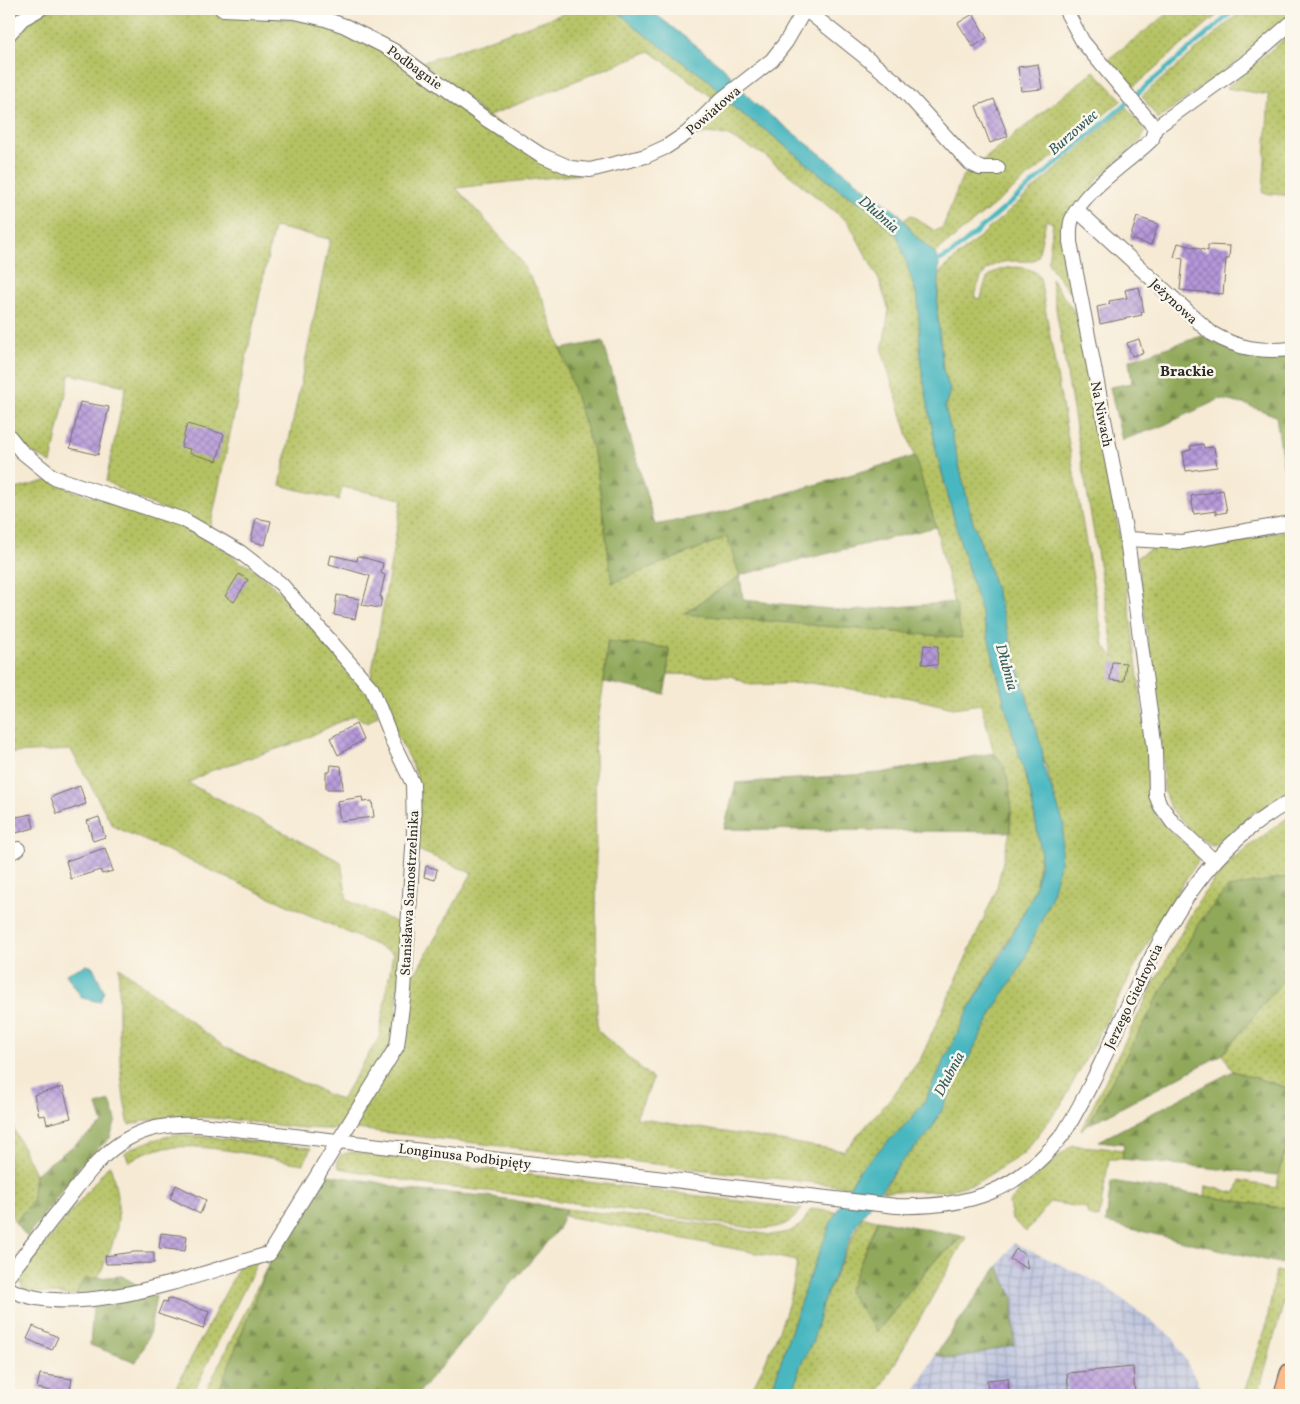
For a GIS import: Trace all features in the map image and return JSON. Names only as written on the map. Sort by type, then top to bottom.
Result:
[{"type":"highway","points":[[1285,1395],[1291,1374]]},
{"type":"street","points":[[9,34],[22,19],[40,9]]},
{"type":"street","name":"Podbagnie","points":[[222,9],[295,12],[345,26],[394,51],[483,118],[541,155],[570,168],[590,170]]},
{"type":"street","points":[[805,9],[895,80],[970,163],[985,168],[998,168]]},
{"type":"street","name":"Powiatowa","points":[[590,170],[646,156],[666,147],[694,127],[722,99],[746,82],[779,52],[805,9]]},
{"type":"street","points":[[1065,9],[1083,42],[1153,126],[1244,64],[1291,23]]},
{"type":"street","name":"Na Niwach","points":[[1153,126],[1152,139],[1091,193],[1077,210],[1070,224],[1070,242],[1127,539],[1154,741],[1156,795],[1160,805],[1174,823],[1214,862]]},
{"type":"street","name":"Jeżynowa","points":[[1077,210],[1211,334],[1245,349],[1270,351],[1291,349]]},
{"type":"street","name":"Stanisława Samostrzelnika","points":[[9,436],[20,451],[53,477],[184,520],[240,552],[281,584],[372,689],[394,746],[413,784],[414,832],[407,951],[397,1046],[269,1254],[145,1290],[101,1297],[61,1301],[24,1295],[9,1289]]},
{"type":"street","points":[[1127,539],[1182,542],[1291,523]]},
{"type":"street","name":"Jerzego Giedroycia","points":[[985,1196],[1006,1186],[1023,1174],[1045,1155],[1064,1133],[1168,926],[1187,896],[1214,862],[1244,832],[1291,801]]},
{"type":"street","name":"Longinusa Podbipięty","points":[[9,1275],[98,1163],[123,1141],[147,1130],[196,1124],[887,1205],[948,1204],[985,1196]]},
{"type":"shaded area","points":[[1014,1243],[1104,1285],[1173,1338],[1205,1395],[913,1395],[935,1355]]},
{"type":"green space","points":[[54,9],[144,9],[240,13],[322,23],[377,48],[582,174],[456,188],[517,255],[543,299],[574,386],[596,461],[612,582],[727,537],[740,576],[684,613],[962,638],[936,527],[882,351],[889,310],[879,280],[849,223],[764,155],[726,135],[705,133],[660,154],[706,125],[727,100],[735,109],[768,132],[840,191],[866,206],[892,229],[900,241],[919,303],[921,365],[936,450],[988,636],[1008,717],[1030,791],[1041,851],[1035,889],[1030,901],[968,1011],[924,1102],[911,1119],[859,1170],[850,1187],[356,1129],[364,1108],[404,1045],[410,972],[416,972],[472,873],[418,850],[419,807],[416,773],[369,678],[371,677],[402,499],[342,487],[339,500],[280,485],[330,239],[274,227],[210,528],[132,496],[106,481],[126,386],[70,374],[51,463],[25,448],[9,430],[9,42],[11,37],[38,13]],"holes":[[[607,641],[669,648],[668,674],[731,676],[750,685],[810,683],[911,698],[953,708],[981,704],[994,753],[1004,765],[1011,814],[1010,832],[996,891],[921,1058],[895,1093],[844,1151],[636,1118],[653,1079],[597,1030],[595,740],[604,682]]]},
{"type":"green space","points":[[577,9],[615,9],[640,31],[708,80],[722,94],[716,100],[650,51],[488,116],[421,63]]},
{"type":"green space","points":[[1174,9],[1224,9],[1133,87],[1107,60]]},
{"type":"green space","points":[[1244,9],[1291,9],[1291,17],[1255,49],[1158,119],[1142,96]]},
{"type":"green space","points":[[1291,33],[1291,196],[1263,193],[1269,95],[1226,88]]},
{"type":"green space","points":[[1094,71],[1122,100],[935,253],[915,236],[904,220],[911,215],[935,231],[943,227],[962,177]]},
{"type":"green space","points":[[1126,107],[1146,130],[1141,140],[1098,178],[1064,243],[1072,292],[1068,291],[1048,263],[1053,223],[1046,220],[1038,257],[1031,261],[1009,261],[994,265],[983,274],[975,298],[981,299],[987,278],[994,272],[1008,268],[1024,268],[1036,273],[1040,278],[1104,646],[1115,658],[1051,279],[1076,314],[1122,548],[1149,765],[1148,793],[1150,803],[1159,819],[1192,850],[1197,856],[1198,861],[1166,909],[1061,1105],[1023,1154],[976,1183],[946,1191],[882,1191],[900,1163],[930,1132],[998,1002],[1020,968],[1051,898],[1064,830],[989,567],[972,519],[945,407],[950,389],[943,370],[937,310],[940,272]]},
{"type":"green space","points":[[1202,336],[1227,348],[1291,351],[1291,517],[1276,416],[1247,405],[1220,399],[1162,426],[1122,440],[1110,387],[1132,383],[1129,360]]},
{"type":"green space","points":[[603,341],[655,525],[721,512],[915,456],[936,527],[740,575],[743,600],[850,611],[955,602],[962,638],[684,614],[740,576],[727,537],[612,583],[596,461],[561,349]]},
{"type":"green space","points":[[49,480],[74,491],[163,517],[198,533],[230,553],[240,563],[249,565],[285,597],[369,693],[378,715],[367,723],[354,715],[298,742],[210,771],[188,783],[341,862],[347,900],[400,924],[403,936],[393,1046],[339,1129],[313,1129],[234,1120],[182,1117],[155,1119],[129,1125],[122,1086],[119,1027],[119,967],[223,1046],[341,1100],[379,1037],[393,953],[113,826],[71,750],[9,753],[9,491]]},
{"type":"green space","points":[[1291,530],[1291,791],[1252,814],[1217,844],[1212,845],[1194,834],[1170,808],[1164,791],[1162,752],[1137,557],[1153,548],[1209,544]]},
{"type":"green space","points":[[608,641],[669,648],[668,674],[664,694],[604,682]]},
{"type":"green space","points":[[994,753],[1008,781],[1011,800],[1010,832],[724,829],[736,783],[880,773]]},
{"type":"green space","points":[[1291,815],[1291,876],[1228,889],[1200,921],[1088,1125],[1081,1130],[1154,983],[1200,898],[1231,860]]},
{"type":"green space","points":[[1291,876],[1291,970],[1251,1020],[1223,1054],[1088,1125],[1200,921],[1228,888]]},
{"type":"green space","points":[[1291,970],[1291,1089],[1233,1071],[1223,1054]]},
{"type":"green space","points":[[1233,1071],[1291,1089],[1291,1129],[1278,1175],[1122,1159],[1124,1144],[1099,1141]]},
{"type":"green space","points":[[110,1101],[116,1120],[110,1138],[82,1163],[27,1237],[15,1222],[32,1202],[35,1174],[103,1124],[97,1105]]},
{"type":"green space","points":[[9,1119],[35,1174],[32,1202],[15,1222],[9,1210]]},
{"type":"green space","points":[[1291,1129],[1291,1272],[1287,1265],[1288,1209],[1205,1196],[1206,1186],[1236,1193],[1240,1180],[1276,1188]]},
{"type":"green space","points":[[178,1134],[311,1148],[303,1164],[213,1148],[188,1147],[165,1148],[145,1153],[129,1162],[125,1153],[132,1148],[153,1140]]},
{"type":"green space","points":[[1072,1145],[1124,1150],[1122,1159],[1109,1159],[1099,1218],[1088,1215],[1086,1208],[1050,1202],[1026,1232],[1012,1219],[1009,1203],[1020,1190]]},
{"type":"green space","points":[[351,1152],[802,1209],[784,1225],[759,1229],[496,1192],[434,1186],[339,1168],[337,1160],[341,1155]]},
{"type":"green space","points":[[110,1164],[117,1197],[118,1222],[111,1247],[98,1278],[84,1279],[75,1296],[23,1290],[19,1276]]},
{"type":"green space","points":[[327,1175],[377,1182],[408,1190],[487,1196],[566,1209],[558,1229],[417,1395],[217,1395],[271,1259],[322,1178]]},
{"type":"green space","points":[[1111,1181],[1288,1209],[1287,1265],[1106,1223]]},
{"type":"green space","points":[[566,1209],[695,1223],[771,1235],[789,1232],[802,1224],[811,1209],[836,1212],[805,1289],[770,1395],[749,1395],[779,1330],[790,1296],[797,1261],[565,1216]]},
{"type":"green space","points":[[862,1217],[878,1220],[848,1292],[877,1332],[934,1261],[955,1245],[962,1236],[966,1237],[877,1395],[793,1395],[800,1366],[812,1341],[822,1304]]},
{"type":"green space","points":[[878,1220],[962,1236],[955,1245],[934,1261],[877,1332],[848,1292]]},
{"type":"green space","points":[[271,1259],[217,1395],[204,1395]]},
{"type":"green space","points":[[258,1261],[192,1395],[172,1395],[240,1265]]},
{"type":"green space","points":[[998,1266],[1013,1297],[1014,1345],[954,1359],[935,1355]]},
{"type":"green space","points":[[1276,1271],[1291,1273],[1291,1276],[1258,1395],[1243,1395],[1266,1327]]},
{"type":"green space","points":[[122,1276],[156,1296],[149,1335],[136,1362],[90,1345],[94,1294],[75,1296],[84,1279]]},
{"type":"water","name":"Dłubnia","points":[[615,9],[649,9],[724,68],[754,103],[900,215],[915,236],[935,253],[939,265],[937,310],[943,370],[950,389],[945,407],[972,519],[989,567],[1042,749],[1044,768],[1064,824],[1060,861],[1051,898],[1020,968],[998,1002],[930,1132],[900,1163],[857,1223],[822,1304],[813,1341],[800,1366],[793,1395],[770,1395],[805,1289],[832,1220],[859,1170],[911,1119],[924,1102],[968,1011],[1002,954],[1033,895],[1040,866],[1041,851],[1030,791],[1008,717],[988,636],[936,450],[921,365],[918,299],[898,237],[866,206],[841,191],[768,132],[735,109],[708,80],[640,31]]},
{"type":"water","points":[[86,965],[93,967],[104,991],[100,1002],[82,998],[66,974]]},
{"type":"building","points":[[973,14],[987,38],[973,47],[958,23]]},
{"type":"building","points":[[1038,64],[1042,89],[1021,91],[1018,67]]},
{"type":"building","points":[[994,99],[1008,136],[990,143],[976,106]]},
{"type":"building","points":[[1137,217],[1158,224],[1151,245],[1130,239]]},
{"type":"building","points":[[1178,243],[1208,251],[1208,245],[1230,246],[1229,259],[1226,259],[1223,294],[1180,290],[1183,259],[1174,257]]},
{"type":"building","points":[[1139,287],[1144,312],[1141,312],[1142,315],[1100,324],[1097,307],[1110,304],[1109,301],[1127,298],[1125,290]]},
{"type":"building","points":[[1139,339],[1143,353],[1132,356],[1127,343]]},
{"type":"building","points":[[80,402],[109,407],[98,455],[70,448]]},
{"type":"building","points":[[187,424],[224,434],[217,461],[189,453],[190,449],[181,447]]},
{"type":"building","points":[[1203,444],[1204,448],[1214,447],[1217,467],[1186,471],[1183,452],[1191,450],[1190,446]]},
{"type":"building","points":[[1223,490],[1227,512],[1216,514],[1216,511],[1194,514],[1191,496]]},
{"type":"building","points":[[256,518],[271,521],[265,545],[251,541]]},
{"type":"building","points":[[331,555],[357,561],[358,556],[383,563],[381,573],[385,575],[380,597],[382,597],[380,608],[362,605],[370,576],[329,564]]},
{"type":"building","points":[[239,574],[248,580],[234,602],[225,596]]},
{"type":"building","points":[[337,595],[359,599],[355,619],[334,615]]},
{"type":"building","points":[[924,645],[938,646],[937,665],[922,664]]},
{"type":"building","points":[[1112,662],[1126,663],[1124,681],[1110,680]]},
{"type":"building","points":[[356,724],[363,740],[338,755],[330,738]]},
{"type":"building","points":[[331,765],[341,766],[343,789],[326,789],[326,772],[330,772]]},
{"type":"building","points":[[80,786],[86,804],[57,814],[51,797]]},
{"type":"building","points":[[362,797],[363,802],[372,801],[374,817],[340,821],[337,801]]},
{"type":"building","points":[[31,814],[34,828],[16,833],[12,818]]},
{"type":"building","points":[[99,817],[105,837],[93,841],[87,821]]},
{"type":"building","points":[[105,848],[113,871],[102,874],[100,870],[71,879],[66,861]]},
{"type":"building","points":[[426,866],[437,869],[435,880],[424,877]]},
{"type":"building","points":[[63,1087],[71,1118],[47,1124],[45,1115],[39,1116],[34,1095]]},
{"type":"building","points":[[176,1185],[206,1200],[200,1214],[170,1198]]},
{"type":"building","points":[[161,1233],[187,1236],[185,1251],[159,1248]]},
{"type":"building","points":[[1016,1249],[1025,1254],[1028,1269],[1010,1259]]},
{"type":"building","points":[[134,1252],[154,1252],[154,1263],[106,1264],[105,1256]]},
{"type":"building","points":[[168,1298],[209,1312],[203,1329],[158,1314],[163,1301],[167,1303]]},
{"type":"building","points":[[33,1326],[58,1337],[52,1350],[27,1339]]},
{"type":"building","points":[[1133,1367],[1135,1394],[1069,1395],[1067,1373]]},
{"type":"building","points":[[40,1374],[72,1379],[69,1395],[37,1388]]},
{"type":"building","points":[[1008,1378],[1009,1395],[988,1395],[987,1380]]},
{"type":"waterway","name":"Burzowiec","points":[[933,264],[951,254],[1236,9]]},
{"type":"district","name":"Brackie","points":[[1187,371]]}]
